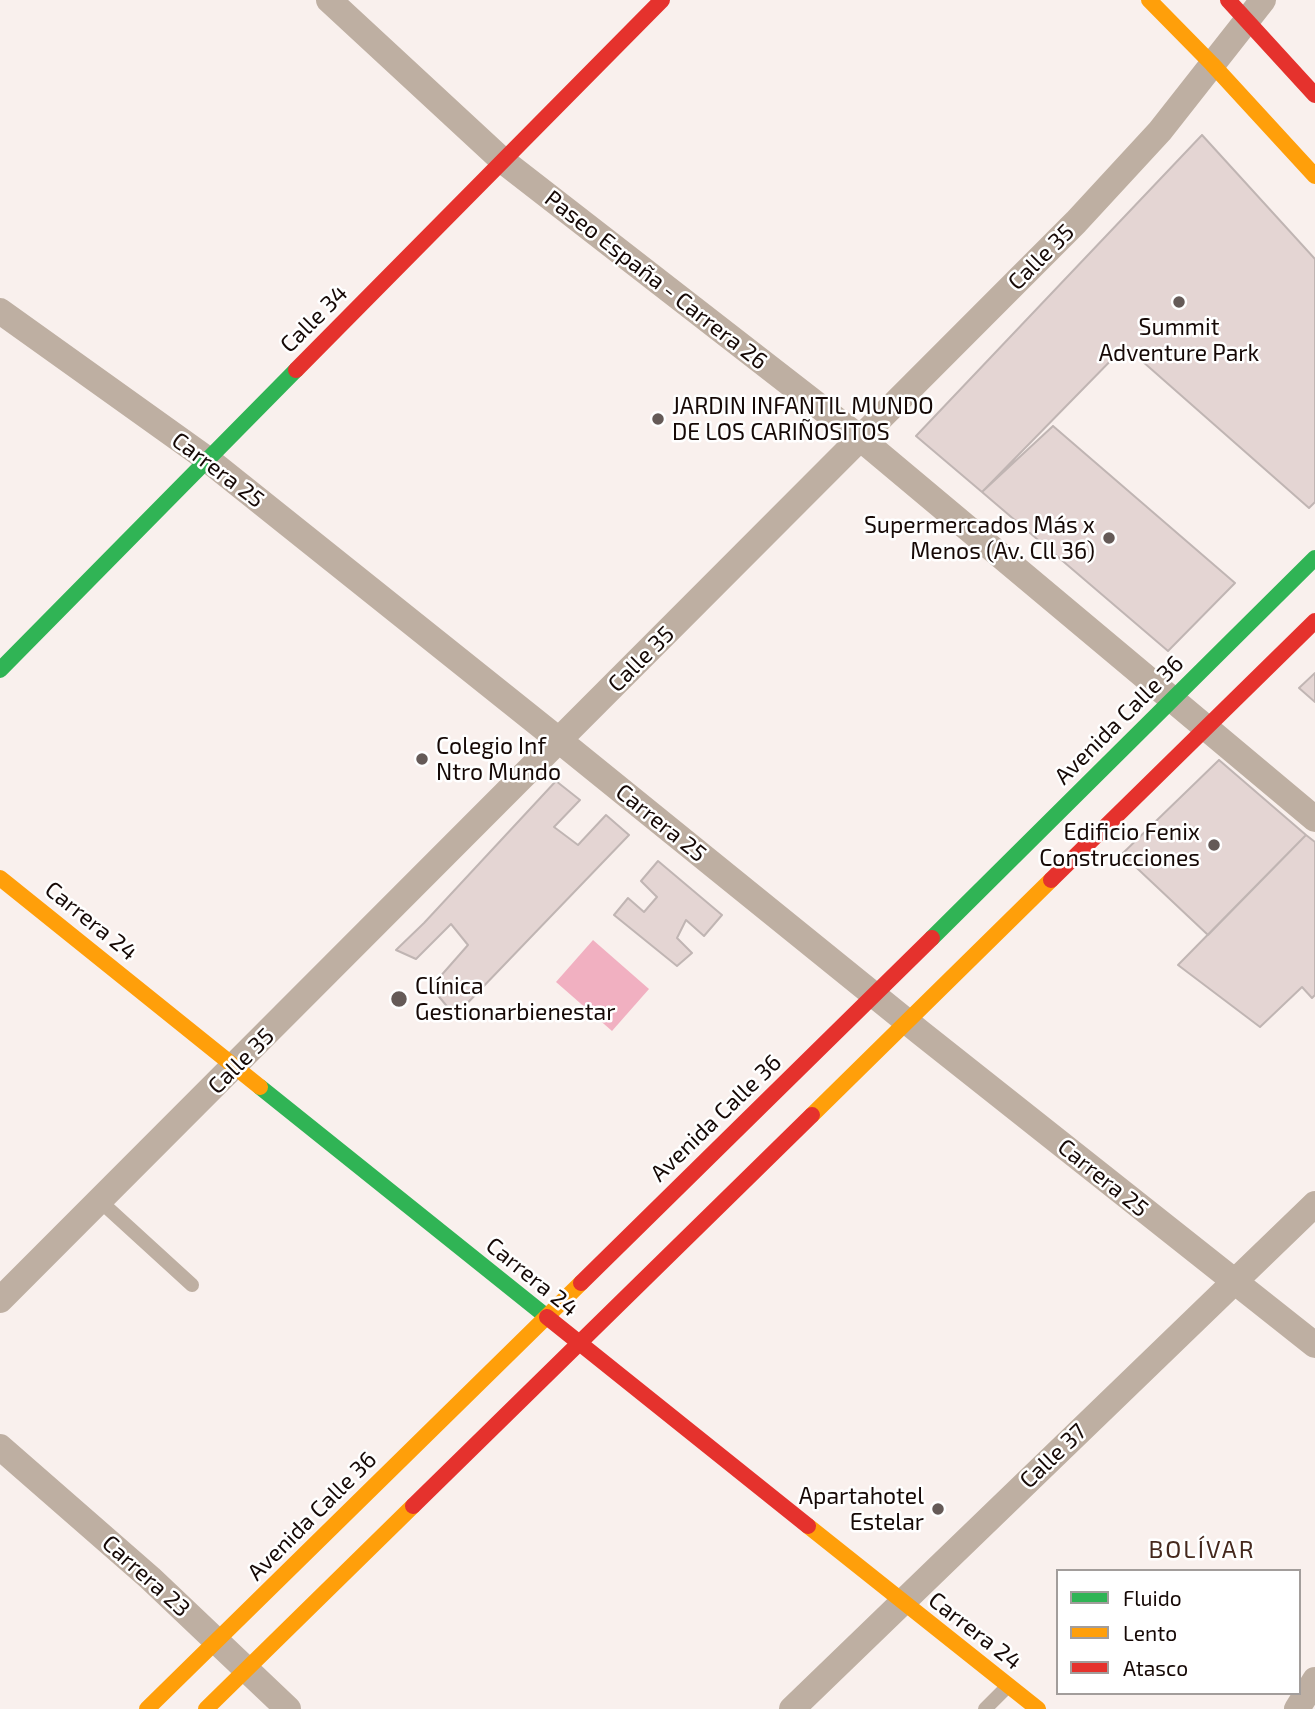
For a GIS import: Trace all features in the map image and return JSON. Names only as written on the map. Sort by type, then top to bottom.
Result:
[{"type":"main road","name":"Calle 34","points":[[0,670],[662,0]]},
{"type":"main road","points":[[1149,0],[1315,176]]},
{"type":"main road","points":[[1228,0],[1255,10],[1315,95]]},
{"type":"main road","name":"Avenida Calle 36","points":[[147,1709],[1315,558]]},
{"type":"main road","points":[[206,1709],[1315,621]]},
{"type":"main road","name":"Carrera 24","points":[[0,878],[1038,1709]]},
{"type":"street","name":"Paseo España - Carrera 26","points":[[329,0],[503,161],[860,438],[1315,819]]},
{"type":"street","name":"Calle 35","points":[[0,1300],[1115,181],[1160,131],[1255,10]]},
{"type":"street","name":"Carrera 25","points":[[0,311],[207,460],[1315,1345]]},
{"type":"street","name":"Calle 37","points":[[792,1709],[1315,1204]]},
{"type":"street","name":"Carrera 23","points":[[0,1447],[150,1578],[288,1709]]},
{"type":"street","points":[[1297,1709],[1315,1680]]},
{"type":"lane","points":[[100,1201],[192,1285]]},
{"type":"lane","points":[[985,1709],[1008,1686]]},
{"type":"shaded area","points":[[593,940],[649,989],[612,1031],[556,982]]},
{"type":"building","name":"Summit Adventure Park","points":[[1202,135],[1315,259],[1315,502],[1309,508],[1125,346],[982,492],[916,436]]},
{"type":"building","name":"Supermercados Más x Menos (Av. Cll 36)","points":[[1053,426],[1235,583],[1168,651],[982,492]]},
{"type":"building","points":[[1315,673],[1315,702],[1299,688]]},
{"type":"building","name":"Edificio Fenix Construcciones","points":[[1219,760],[1306,835],[1208,935],[1122,854]]},
{"type":"building","points":[[556,781],[580,800],[554,827],[578,845],[606,815],[629,835],[455,1016],[431,987],[468,945],[451,924],[416,959],[396,950]]},
{"type":"building","points":[[1306,835],[1315,842],[1315,995],[1312,998],[1302,987],[1260,1027],[1178,965]]},
{"type":"building","points":[[658,861],[722,915],[704,936],[686,920],[677,938],[692,953],[677,966],[614,915],[628,898],[644,912],[657,897],[641,881]]},
{"type":"traffic: fast","points":[[0,670],[296,370]]},
{"type":"traffic: fast","points":[[932,938],[1315,558]]},
{"type":"traffic: fast","points":[[260,1087],[547,1317]]},
{"type":"traffic: slow","points":[[1149,0],[1315,176]]},
{"type":"traffic: slow","points":[[0,878],[260,1087]]},
{"type":"traffic: slow","points":[[812,1115],[1051,880]]},
{"type":"traffic: slow","points":[[147,1709],[581,1283]]},
{"type":"traffic: slow","points":[[206,1709],[413,1506]]},
{"type":"traffic: slow","points":[[808,1526],[1038,1709]]},
{"type":"traffic: jam","points":[[296,370],[662,0]]},
{"type":"traffic: jam","points":[[1228,0],[1315,95]]},
{"type":"traffic: jam","points":[[1051,880],[1315,621]]},
{"type":"traffic: jam","points":[[581,1283],[932,938]]},
{"type":"traffic: jam","points":[[413,1506],[812,1115]]},
{"type":"traffic: jam","points":[[547,1317],[808,1526]]},
{"type":"place","name":"Summit Adventure Park","points":[[1179,302]]},
{"type":"place","name":"JARDIN INFANTIL MUNDO DE LOS CARIÑOSITOS","points":[[658,419]]},
{"type":"place","name":"Supermercados Más x Menos (Av. Cll 36)","points":[[1109,538]]},
{"type":"place","name":"Colegio Inf Ntro Mundo","points":[[422,759]]},
{"type":"place","name":"Edificio Fenix Construcciones","points":[[1214,845]]},
{"type":"place","name":"Clínica Gestionarbienestar","points":[[399,999]]},
{"type":"place","name":"Apartahotel Estelar","points":[[938,1509]]},
{"type":"district","name":"BOLÍVAR","points":[[1202,1550]]}]
